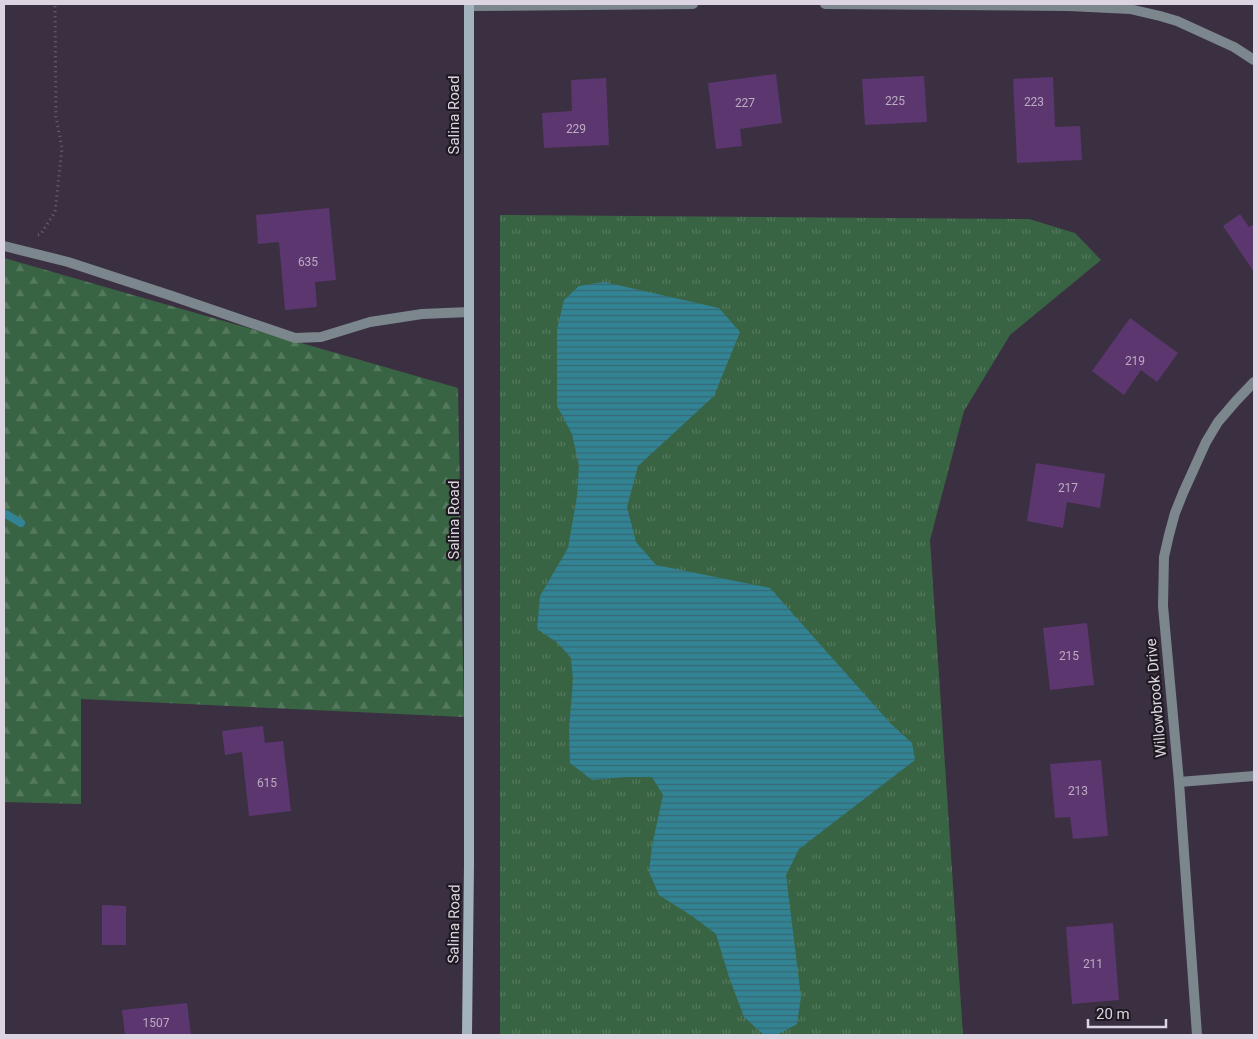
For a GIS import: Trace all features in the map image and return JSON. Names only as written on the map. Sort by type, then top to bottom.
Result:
[{"type":"street","points":[[469,5],[693,4]]},
{"type":"street","points":[[825,4],[1069,6],[1130,9],[1177,21],[1234,47],[1254,60]]},
{"type":"street","name":"Salina Road","points":[[467,1035],[470,864],[469,5]]},
{"type":"street","points":[[7,247],[68,262],[295,338],[321,337],[370,322],[422,314],[469,312]]},
{"type":"street","name":"Willowbrook Drive","points":[[1197,1035],[1163,606],[1164,557],[1175,513],[1206,442],[1218,422],[1254,382]]},
{"type":"street","points":[[1178,782],[1254,776]]},
{"type":"path","points":[[7,247],[41,234],[55,212],[62,148],[56,117],[55,4]]},
{"type":"green space","points":[[500,215],[1029,219],[1075,233],[1101,260],[1010,335],[964,411],[930,540],[963,1035],[500,1035]]},
{"type":"green space","points":[[4,258],[458,388],[464,717],[81,699],[81,804],[4,802]]},
{"type":"water","points":[[604,282],[719,308],[740,332],[714,396],[638,466],[627,507],[636,542],[656,565],[770,588],[890,723],[912,743],[915,760],[799,849],[786,875],[801,997],[797,1024],[777,1035],[764,1035],[744,1017],[716,934],[659,895],[649,872],[652,846],[663,795],[652,777],[592,780],[570,763],[569,729],[573,680],[571,658],[558,643],[537,629],[540,596],[568,548],[577,496],[579,465],[572,434],[557,406],[557,329],[564,300],[579,286]]},
{"type":"building","points":[[776,74],[782,123],[740,129],[742,146],[716,149],[708,83]]},
{"type":"building","points":[[924,76],[927,122],[865,125],[862,79]]},
{"type":"building","points":[[1053,77],[1055,127],[1080,126],[1082,160],[1017,163],[1013,79]]},
{"type":"building","points":[[606,78],[609,145],[544,148],[542,113],[572,111],[571,80]]},
{"type":"building","points":[[329,208],[336,280],[315,282],[317,307],[285,310],[279,242],[258,244],[256,215]]},
{"type":"building","points":[[1240,214],[1249,227],[1254,224],[1254,272],[1223,226]]},
{"type":"building","points":[[1130,318],[1178,353],[1157,382],[1141,370],[1124,395],[1092,371]]},
{"type":"building","points":[[1036,463],[1105,474],[1100,508],[1067,502],[1063,528],[1027,521]]},
{"type":"building","points":[[1087,623],[1094,685],[1050,690],[1043,628]]},
{"type":"building","points":[[263,726],[265,743],[283,741],[291,811],[249,816],[242,752],[225,755],[222,731]]},
{"type":"building","points":[[1101,760],[1108,836],[1073,839],[1070,817],[1055,818],[1050,764]]},
{"type":"building","points":[[102,905],[126,906],[126,945],[102,945]]},
{"type":"building","points":[[1113,923],[1119,1000],[1072,1004],[1066,927]]},
{"type":"building","points":[[187,1003],[191,1035],[125,1035],[122,1010]]},
{"type":"waterway","points":[[4,513],[21,523]]}]
